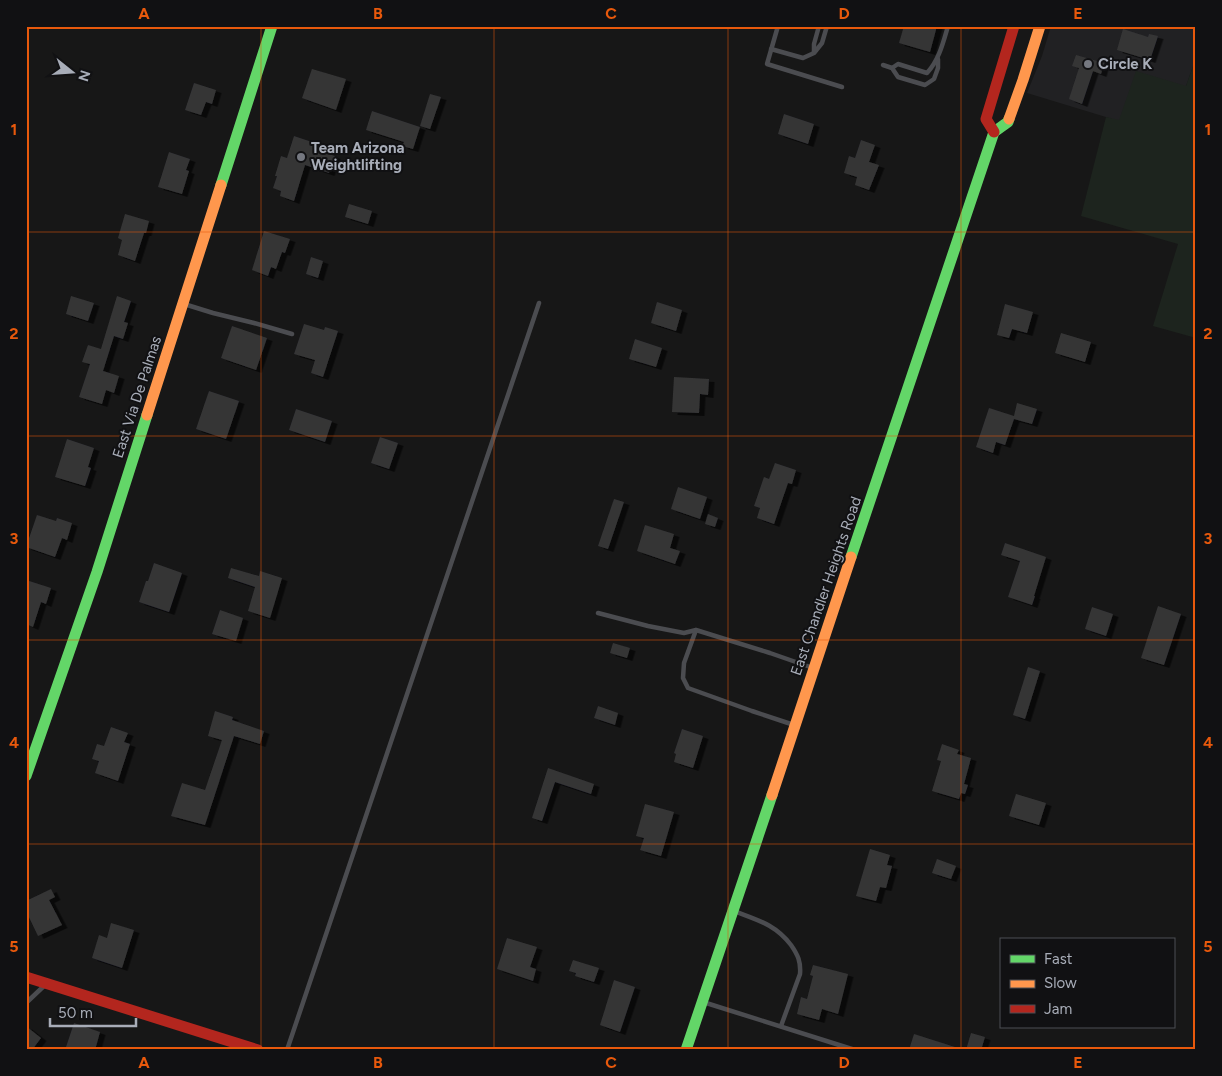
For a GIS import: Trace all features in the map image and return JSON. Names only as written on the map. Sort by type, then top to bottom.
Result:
[{"type":"main road","name":"East Via De Palmas","points":[[26,776],[97,572],[272,26]]},
{"type":"main road","points":[[994,132],[986,119],[1014,26]]},
{"type":"main road","name":"East Chandler Heights Road","points":[[686,1050],[994,132],[1008,122],[1040,26]]},
{"type":"main road","points":[[26,977],[258,1050]]},
{"type":"lane","points":[[778,26],[767,64],[842,87]]},
{"type":"lane","points":[[814,53],[814,44],[820,26]]},
{"type":"lane","points":[[771,50],[802,58],[814,53],[822,43],[827,26]]},
{"type":"lane","points":[[892,68],[898,64],[927,73],[938,58],[948,26]]},
{"type":"lane","points":[[883,65],[892,68],[898,77],[925,85],[934,79],[938,68],[938,58]]},
{"type":"lane","points":[[287,1050],[539,303]]},
{"type":"lane","points":[[182,304],[292,334]]},
{"type":"lane","points":[[598,612],[648,626],[684,633],[696,630],[814,668]]},
{"type":"lane","points":[[696,630],[684,663],[682,678],[688,688],[795,725]]},
{"type":"lane","points":[[732,911],[764,923],[776,930],[789,942],[800,960],[800,974],[780,1026]]},
{"type":"lane","points":[[26,1003],[47,984]]},
{"type":"lane","points":[[702,1002],[855,1050]]},
{"type":"shaded area","points":[[1051,26],[1196,26],[1196,58],[1186,86],[1119,121],[1027,93],[1042,56]]},
{"type":"shaded area","points":[[1196,58],[1196,338],[1153,326],[1178,244],[1081,216],[1106,117],[1119,120],[1136,71],[1186,86]]},
{"type":"building","points":[[904,26],[937,26],[930,52],[899,43]]},
{"type":"building","name":"Circle K","points":[[1123,29],[1148,37],[1149,34],[1158,36],[1150,60],[1117,50]]},
{"type":"building","points":[[1076,55],[1104,63],[1101,74],[1093,71],[1082,104],[1069,99],[1079,68],[1072,66]]},
{"type":"building","points":[[312,69],[346,79],[336,110],[302,98]]},
{"type":"building","points":[[194,83],[216,90],[212,104],[206,102],[201,115],[185,110]]},
{"type":"building","points":[[430,94],[441,97],[430,129],[420,126]]},
{"type":"building","points":[[372,111],[420,127],[413,149],[402,146],[404,142],[366,130]]},
{"type":"building","points":[[784,114],[814,124],[808,144],[778,134]]},
{"type":"building","points":[[294,136],[315,143],[313,149],[335,156],[329,173],[305,165],[294,201],[280,196],[281,191],[273,188],[281,156],[287,158]]},
{"type":"building","points":[[861,140],[875,145],[869,162],[879,165],[869,190],[855,185],[857,177],[844,173],[849,156],[855,158]]},
{"type":"building","points":[[169,152],[190,159],[186,170],[189,171],[182,194],[158,187]]},
{"type":"building","points":[[349,204],[372,211],[368,224],[345,217]]},
{"type":"building","points":[[125,214],[149,221],[135,261],[118,255],[122,240],[118,238]]},
{"type":"building","points":[[264,231],[290,239],[285,253],[282,252],[276,269],[271,267],[268,276],[252,270]]},
{"type":"building","points":[[311,257],[323,261],[318,278],[306,274]]},
{"type":"building","points":[[71,296],[94,303],[88,321],[66,314]]},
{"type":"building","points":[[117,296],[131,301],[124,322],[128,323],[123,339],[114,336],[103,371],[119,376],[114,393],[106,390],[102,404],[79,397],[90,364],[82,362],[88,345],[101,349]]},
{"type":"building","points":[[657,302],[682,310],[676,331],[651,323]]},
{"type":"building","points":[[1005,304],[1033,312],[1027,333],[1012,329],[1009,338],[997,335]]},
{"type":"building","points":[[304,324],[324,330],[325,327],[338,331],[323,377],[311,373],[315,360],[294,354]]},
{"type":"building","points":[[232,326],[267,338],[256,370],[221,358]]},
{"type":"building","points":[[1061,333],[1091,342],[1085,362],[1055,353]]},
{"type":"building","points":[[635,339],[662,348],[656,367],[629,359]]},
{"type":"building","points":[[674,377],[709,379],[708,395],[700,394],[699,413],[672,412]]},
{"type":"building","points":[[209,391],[239,401],[226,439],[196,429]]},
{"type":"building","points":[[1017,403],[1037,409],[1032,424],[1014,419],[1005,445],[996,442],[993,453],[976,447],[989,408],[1014,416]]},
{"type":"building","points":[[296,409],[332,421],[325,442],[289,430]]},
{"type":"building","points":[[380,437],[398,443],[389,469],[371,463]]},
{"type":"building","points":[[67,439],[94,448],[88,467],[91,468],[85,486],[55,477]]},
{"type":"building","points":[[775,463],[796,470],[792,484],[788,483],[774,524],[757,518],[760,508],[754,506],[764,477],[769,479]]},
{"type":"building","points":[[678,487],[707,497],[700,519],[671,509]]},
{"type":"building","points":[[614,499],[624,502],[608,549],[598,546]]},
{"type":"building","points":[[708,514],[718,518],[715,527],[705,524]]},
{"type":"building","points":[[37,515],[56,521],[57,518],[72,523],[67,540],[62,538],[55,557],[26,547]]},
{"type":"building","points":[[645,525],[674,534],[670,548],[680,551],[675,564],[637,551]]},
{"type":"building","points":[[1005,543],[1046,557],[1032,605],[1008,597],[1020,561],[1001,555]]},
{"type":"building","points":[[154,563],[182,573],[169,612],[139,602]]},
{"type":"building","points":[[231,568],[259,576],[260,571],[282,578],[270,618],[248,611],[255,587],[228,578]]},
{"type":"building","points":[[26,580],[51,588],[46,604],[41,602],[33,627],[26,624]]},
{"type":"building","points":[[1158,606],[1181,614],[1164,665],[1141,658]]},
{"type":"building","points":[[1092,607],[1113,614],[1106,636],[1085,629]]},
{"type":"building","points":[[220,610],[243,618],[236,641],[212,634]]},
{"type":"building","points":[[613,643],[630,648],[627,658],[610,653]]},
{"type":"building","points":[[1028,667],[1040,671],[1025,719],[1013,715]]},
{"type":"building","points":[[598,706],[618,713],[615,725],[594,718]]},
{"type":"building","points":[[215,711],[233,717],[232,720],[264,731],[260,744],[234,736],[205,825],[171,816],[182,783],[205,790],[222,740],[208,736]]},
{"type":"building","points":[[111,727],[128,733],[124,742],[130,744],[118,781],[95,773],[99,761],[92,759],[97,744],[104,746]]},
{"type":"building","points":[[682,729],[703,736],[693,768],[674,762],[676,754],[674,753]]},
{"type":"building","points":[[942,744],[959,750],[957,754],[971,758],[964,784],[968,785],[965,794],[961,793],[959,799],[932,791],[941,761],[937,760]]},
{"type":"building","points":[[548,768],[594,784],[591,794],[555,782],[542,821],[532,818]]},
{"type":"building","points":[[1016,794],[1046,803],[1039,825],[1009,816]]},
{"type":"building","points":[[645,804],[674,812],[661,856],[640,850],[644,838],[636,836]]},
{"type":"building","points":[[870,849],[890,855],[887,865],[892,866],[886,888],[880,887],[876,901],[856,896]]},
{"type":"building","points":[[937,859],[956,866],[951,879],[932,873]]},
{"type":"building","points":[[51,889],[55,897],[49,900],[62,925],[38,936],[26,911],[26,901]]},
{"type":"building","points":[[111,923],[134,930],[122,968],[92,958],[99,935],[107,938]]},
{"type":"building","points":[[507,938],[537,947],[530,967],[536,969],[533,981],[497,969]]},
{"type":"building","points":[[573,960],[599,968],[594,982],[575,976],[576,973],[569,971]]},
{"type":"building","points":[[813,965],[848,974],[838,1014],[822,1009],[819,1020],[797,1014],[801,997],[807,999],[813,976],[810,975]]},
{"type":"building","points":[[614,980],[635,987],[620,1032],[600,1025]]},
{"type":"building","points":[[74,1023],[100,1032],[95,1050],[65,1050]]},
{"type":"building","points":[[26,1026],[41,1038],[32,1050],[26,1050]]},
{"type":"building","points":[[971,1033],[985,1037],[981,1050],[966,1050]]},
{"type":"building","points":[[914,1034],[958,1048],[957,1050],[909,1050]]},
{"type":"traffic: fast","points":[[221,185],[272,26]]},
{"type":"traffic: fast","points":[[851,557],[994,132],[1008,122],[1009,119]]},
{"type":"traffic: fast","points":[[26,776],[97,572],[147,415]]},
{"type":"traffic: fast","points":[[686,1050],[772,795]]},
{"type":"traffic: slow","points":[[1009,119],[1040,26]]},
{"type":"traffic: slow","points":[[147,415],[221,185]]},
{"type":"traffic: slow","points":[[772,795],[851,557]]},
{"type":"traffic: jam","points":[[994,132],[986,119],[1014,26]]},
{"type":"traffic: jam","points":[[26,977],[258,1050]]},
{"type":"place","name":"Circle K","points":[[1088,64]]},
{"type":"place","name":"Team Arizona Weightlifting","points":[[301,157]]}]
